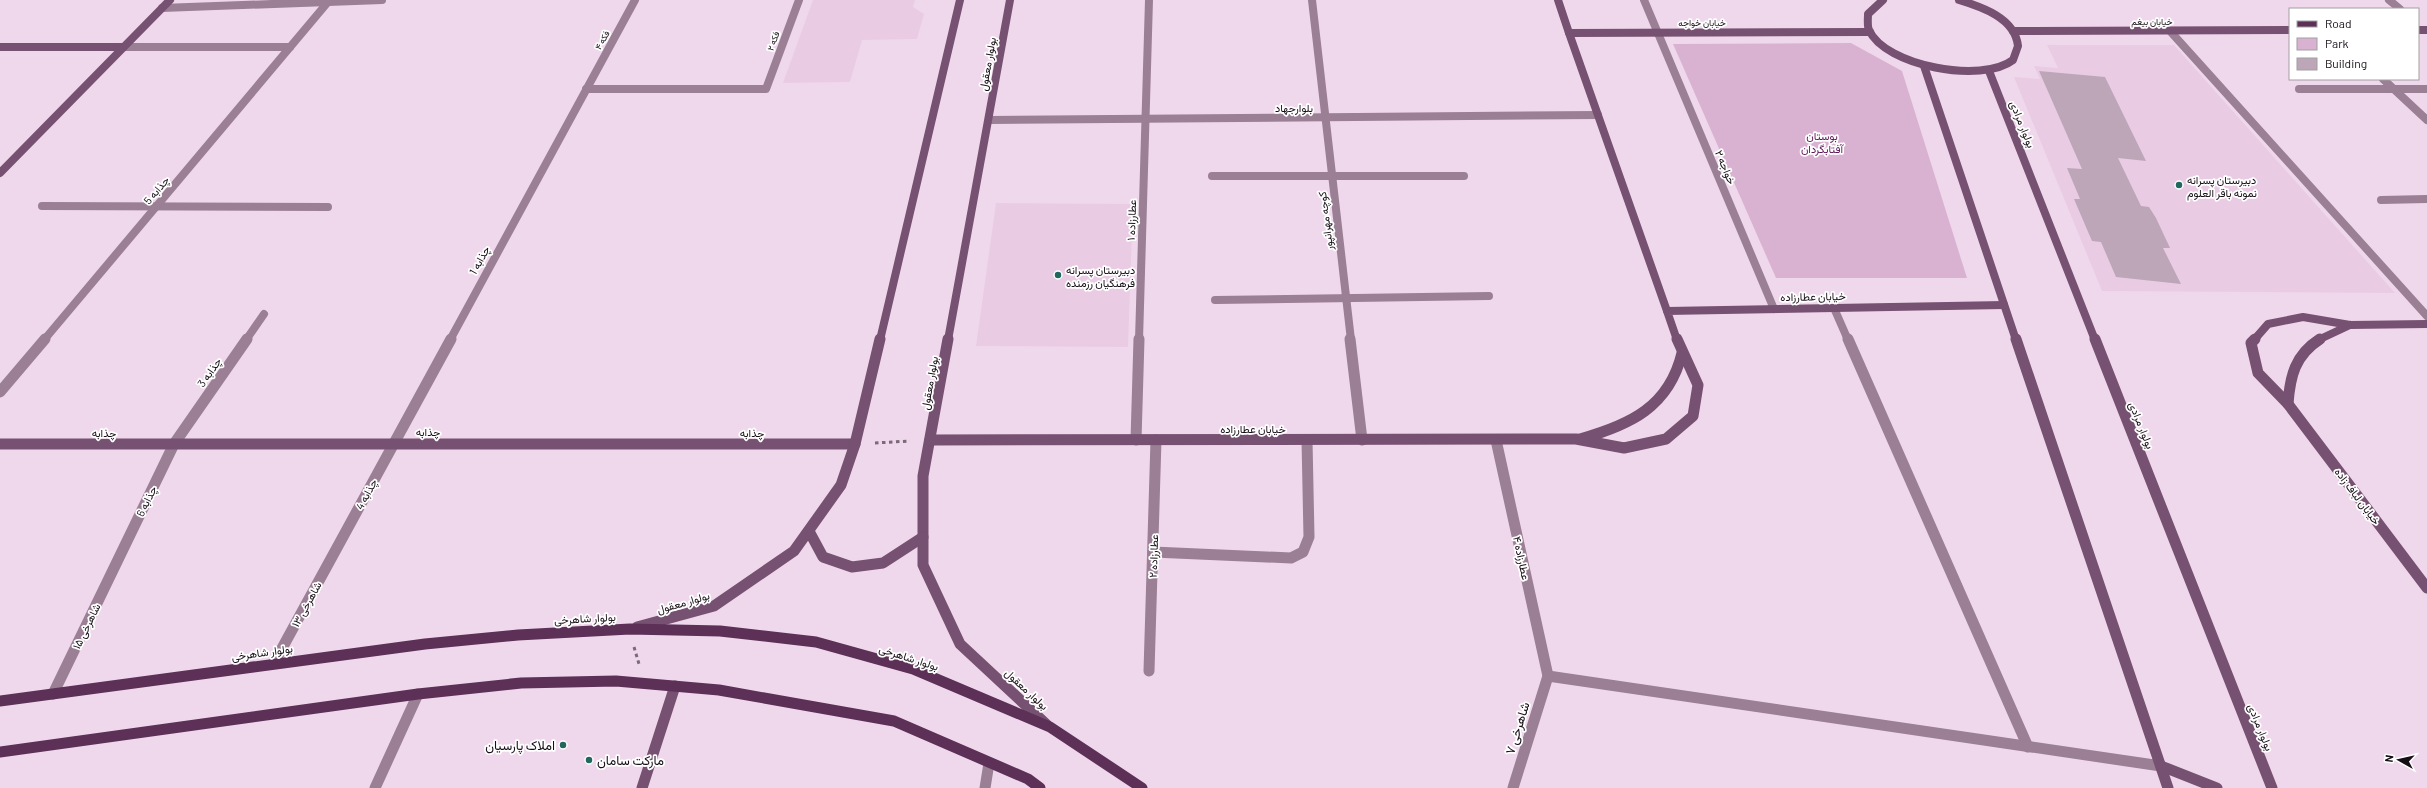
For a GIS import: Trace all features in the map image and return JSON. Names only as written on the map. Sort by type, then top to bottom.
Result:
[{"type":"main road","name":"بولوار شاهرخی","points":[[0,701],[274,663],[440,642],[518,635],[630,629],[720,631],[816,642],[913,669],[1050,728],[1142,788]]},
{"type":"main road","points":[[0,752],[418,694],[521,682],[616,681],[675,686],[786,701],[894,722],[1028,779],[1040,788]]},
{"type":"street","points":[[0,173],[170,0]]},
{"type":"street","points":[[162,8],[382,0]]},
{"type":"street","name":"فکه ۴","points":[[586,89],[634,0]]},
{"type":"street","name":"فکه ۲","points":[[586,89],[766,89],[798,0]]},
{"type":"street","name":"بولوار معقول","points":[[630,629],[714,606],[794,551],[841,485],[855,444],[960,0]]},
{"type":"street","name":"بولوار معقول","points":[[1010,0],[923,476],[923,565],[960,644],[1050,728]]},
{"type":"street","name":"عطارزاده ۱","points":[[1136,440],[1149,0]]},
{"type":"street","name":"کوچه مهرانپور","points":[[1312,0],[1362,440]]},
{"type":"street","points":[[1558,0],[1667,311]]},
{"type":"street","name":"خواجه ۲","points":[[1644,0],[1774,309]]},
{"type":"street","points":[[1882,0],[1874,5],[1868,12],[1866,22],[1870,32],[1890,51],[1924,66],[1954,72],[1989,71],[2004,67],[2014,60],[2019,51],[2018,42],[2013,31],[1992,14],[1960,0]]},
{"type":"street","points":[[2389,0],[2399,8]]},
{"type":"street","name":"چذابه 5","points":[[0,392],[328,2]]},
{"type":"street","name":"خیابان بیغم","points":[[2013,31],[2289,30]]},
{"type":"street","points":[[2170,31],[2427,316]]},
{"type":"street","name":"خیابان خواجه","points":[[1569,33],[1870,32]]},
{"type":"street","points":[[0,47],[290,47]]},
{"type":"street","points":[[1924,66],[2168,788]]},
{"type":"street","name":"بولوار مرادی","points":[[1989,71],[2272,788]]},
{"type":"street","points":[[2384,80],[2427,120]]},
{"type":"street","name":"چذابه 1","points":[[393,443],[586,89]]},
{"type":"street","points":[[2298,89],[2427,89]]},
{"type":"street","name":"بلوارجهاد","points":[[989,120],[1598,116]]},
{"type":"street","points":[[1212,176],[1464,176]]},
{"type":"street","points":[[2381,200],[2427,199]]},
{"type":"street","points":[[42,206],[328,207]]},
{"type":"street","points":[[1214,300],[1490,296]]},
{"type":"street","name":"خیابان عطارزاده","points":[[930,440],[1576,440],[1624,448],[1666,439],[1693,416],[1698,385],[1682,353],[1667,311],[2004,305]]},
{"type":"street","points":[[1834,308],[2028,747]]},
{"type":"street","name":"چذابه 3","points":[[174,444],[264,314]]},
{"type":"street","name":"خیابان لباف زاده","points":[[2427,324],[2350,325],[2303,317],[2268,324],[2251,343],[2258,372],[2288,404],[2427,588]]},
{"type":"street","name":"خیابان لباف زاده","points":[[2288,404],[2289,382],[2295,362],[2308,346],[2326,334],[2350,325]]},
{"type":"street","name":"خیابان عطارزاده","points":[[1576,440],[1610,431],[1638,416],[1660,398],[1675,377],[1682,353]]},
{"type":"street","name":"عطارزاده ۲","points":[[1149,671],[1156,440]]},
{"type":"street","points":[[1153,552],[1291,558],[1303,552],[1309,537],[1307,440]]},
{"type":"street","name":"عطارزاده ۴","points":[[1496,440],[1548,676]]},
{"type":"street","name":"چذابه 4","points":[[338,546],[393,443]]},
{"type":"street","name":"چذابه","points":[[0,444],[855,444]]},
{"type":"street","name":"چذابه 6","points":[[118,559],[174,444]]},
{"type":"street","points":[[809,531],[824,557],[852,567],[884,563],[923,537]]},
{"type":"street","name":"شاهرخی ۱۳","points":[[274,663],[338,546]]},
{"type":"street","name":"شاهرخی ۱۵","points":[[53,694],[118,559]]},
{"type":"street","points":[[1548,676],[2161,766],[2217,788]]},
{"type":"street","name":"شاهرخی ۷","points":[[1513,788],[1548,676]]},
{"type":"street","points":[[642,788],[675,686]]},
{"type":"street","points":[[375,788],[418,694]]},
{"type":"street","points":[[985,788],[989,762]]},
{"type":"path","points":[[855,444],[930,440]]},
{"type":"path","points":[[630,629],[644,683]]},
{"type":"shaded area","points":[[813,0],[915,0],[913,7],[924,14],[917,39],[862,40],[850,82],[783,83]]},
{"type":"shaded area","name":"دبیرستان پسرانه نمونه باقر العلوم","points":[[2047,45],[2174,45],[2395,293],[2102,291],[2014,77],[2040,79],[2034,66],[2058,68]]},
{"type":"shaded area","name":"دبیرستان پسرانه فرهنگیان رزمنده","points":[[996,203],[1133,204],[1128,347],[976,346]]},
{"type":"green space","name":"بوستان آفتابگردان","points":[[1851,43],[1902,71],[1967,278],[1776,278],[1673,44]]},
{"type":"building","points":[[2039,71],[2105,77],[2146,161],[2118,158],[2141,206],[2149,207],[2156,218],[2170,248],[2163,248],[2181,284],[2116,277],[2101,242],[2092,241],[2074,199],[2080,199],[2067,168],[2082,169]]},
{"type":"place","name":"دبیرستان پسرانه نمونه باقر العلوم","points":[[2179,185]]},
{"type":"place","name":"دبیرستان پسرانه فرهنگیان رزمنده","points":[[1058,275]]},
{"type":"place","name":"املاک پارسیان","points":[[563,745]]},
{"type":"place","name":"مارکت سامان","points":[[589,760]]}]
